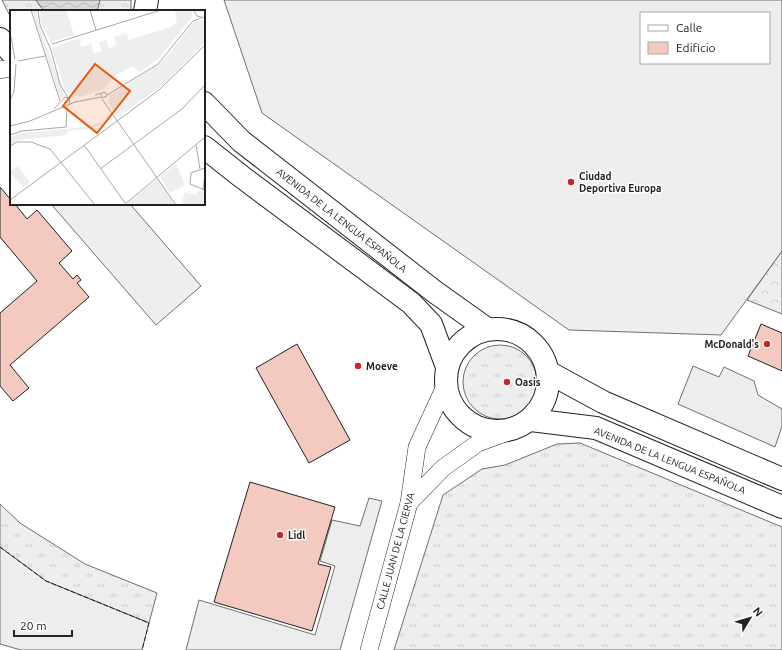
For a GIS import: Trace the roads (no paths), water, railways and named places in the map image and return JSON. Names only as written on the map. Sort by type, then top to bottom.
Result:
[{"type":"highway","points":[[0,39],[10,51]]},
{"type":"highway","name":"AVENIDA DE LA LENGUA ESPAÑOLA","points":[[205,104],[241,142],[435,292],[487,329]]},
{"type":"highway","points":[[205,147],[242,177],[411,304],[431,324],[447,376],[450,402],[461,418],[476,427],[495,432],[522,425],[542,406],[548,390],[548,372],[545,360],[535,345],[520,333],[502,328],[487,329],[470,336],[454,351],[447,376]]},
{"type":"highway","points":[[548,372],[603,402],[782,479]]},
{"type":"highway","name":"AVENIDA DE LA LENGUA ESPAÑOLA","points":[[522,425],[596,428],[782,507]]},
{"type":"street","points":[[0,70],[10,68]]},
{"type":"street","name":"CALLE JUAN DE LA CIERVA","points":[[368,650],[409,503],[417,447],[447,376]]},
{"type":"street","points":[[409,503],[443,468],[478,443],[522,425]]},
{"type":"water","points":[[36,0],[100,1],[97,10],[44,10]]},
{"type":"place","name":"Ciudad Deportiva Europa","points":[[571,182]]},
{"type":"place","name":"McDonald's","points":[[767,344]]},
{"type":"place","name":"Moeve","points":[[358,366]]},
{"type":"place","name":"Oasis","points":[[507,382]]},
{"type":"place","name":"Lidl","points":[[280,535]]}]
